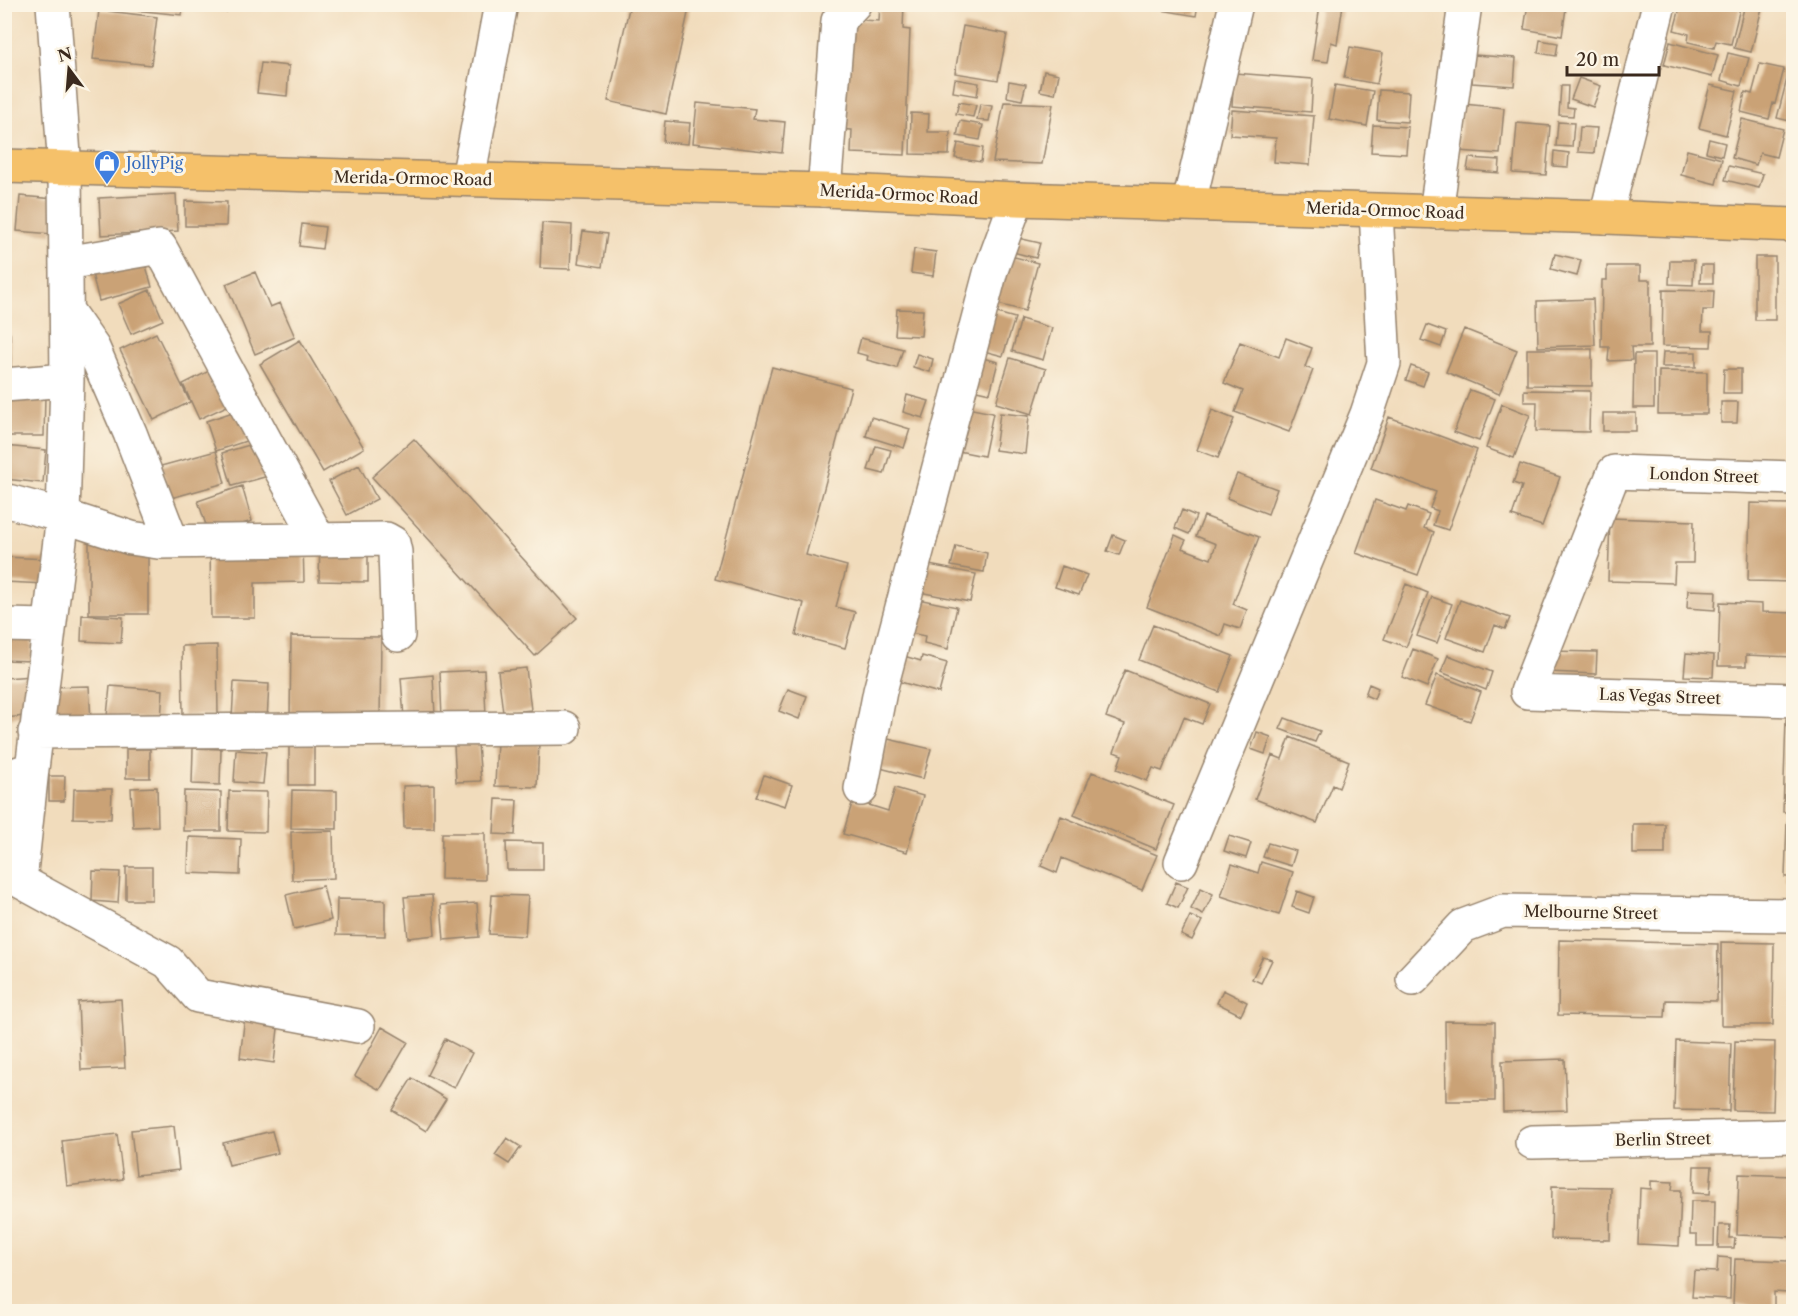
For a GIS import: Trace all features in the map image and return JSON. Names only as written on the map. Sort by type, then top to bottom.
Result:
[{"type":"highway","name":"Merida-Ormoc Road","points":[[4,166],[824,190],[1376,211],[1606,216],[1794,225]]},
{"type":"street","points":[[53,4],[65,169],[67,380],[63,516],[35,732],[18,774],[20,881],[168,962],[198,996],[358,1026]]},
{"type":"street","points":[[468,179],[501,4]]},
{"type":"street","points":[[824,190],[838,21],[854,4]]},
{"type":"street","points":[[1190,203],[1236,4]]},
{"type":"street","points":[[1437,212],[1465,4]]},
{"type":"street","points":[[1606,216],[1659,4]]},
{"type":"street","points":[[861,789],[880,691],[991,270],[1017,199]]},
{"type":"street","points":[[1181,862],[1367,414],[1384,363],[1376,211]]},
{"type":"street","points":[[66,263],[160,247],[319,540]]},
{"type":"street","points":[[67,311],[93,348],[130,433],[172,542]]},
{"type":"street","points":[[4,385],[67,380]]},
{"type":"street","name":"London Street","points":[[1527,693],[1614,472],[1794,478]]},
{"type":"street","points":[[4,500],[130,538],[158,542],[386,539],[393,543],[398,635]]},
{"type":"street","points":[[4,625],[49,626]]},
{"type":"street","name":"Las Vegas Street","points":[[1527,693],[1794,700]]},
{"type":"street","points":[[35,732],[564,728]]},
{"type":"street","name":"Melbourne Street","points":[[1413,979],[1463,926],[1503,911],[1794,915]]},
{"type":"street","name":"Berlin Street","points":[[1532,1142],[1794,1136]]},
{"type":"building","points":[[96,4],[183,4],[182,15],[96,6]]},
{"type":"building","points":[[197,4],[228,4],[226,12]]},
{"type":"building","points":[[630,4],[690,4],[666,114],[608,101]]},
{"type":"building","points":[[880,4],[904,4],[903,29],[910,30],[905,155],[851,153],[852,130],[837,129],[843,19],[879,21]]},
{"type":"building","points":[[994,4],[1015,4],[1014,7],[994,6]]},
{"type":"building","points":[[1162,4],[1198,4],[1196,16],[1161,10]]},
{"type":"building","points":[[1407,4],[1431,4],[1429,11]]},
{"type":"building","points":[[1528,4],[1566,8],[1562,36],[1524,29]]},
{"type":"building","points":[[1681,4],[1741,4],[1731,44],[1716,41],[1714,48],[1688,42],[1689,34],[1674,30]]},
{"type":"building","points":[[1745,4],[1763,4],[1751,52],[1734,48]]},
{"type":"building","points":[[1320,5],[1343,5],[1337,44],[1331,42],[1328,62],[1312,60]]},
{"type":"building","points":[[99,10],[157,17],[151,65],[93,59]]},
{"type":"building","points":[[963,26],[1007,34],[998,80],[955,73]]},
{"type":"building","points":[[1540,40],[1558,43],[1556,56],[1538,53]]},
{"type":"building","points":[[1670,42],[1718,55],[1712,77],[1664,65]]},
{"type":"building","points":[[1350,47],[1383,53],[1377,84],[1344,78]]},
{"type":"building","points":[[1728,53],[1749,58],[1741,86],[1721,80]]},
{"type":"building","points":[[1474,55],[1516,58],[1514,86],[1472,83]]},
{"type":"building","points":[[261,63],[289,66],[287,96],[257,93]]},
{"type":"building","points":[[1760,64],[1784,69],[1769,119],[1741,112],[1745,92],[1752,94]]},
{"type":"building","points":[[1044,71],[1059,74],[1055,94],[1040,91]]},
{"type":"building","points":[[1789,71],[1794,72],[1794,122],[1777,118]]},
{"type":"building","points":[[1234,73],[1313,79],[1311,112],[1232,106]]},
{"type":"building","points":[[1579,78],[1601,86],[1593,107],[1571,99]]},
{"type":"building","points":[[955,79],[979,83],[977,96],[953,92]]},
{"type":"building","points":[[1009,81],[1026,84],[1022,100],[1007,97]]},
{"type":"building","points":[[1335,85],[1373,91],[1367,126],[1329,119]]},
{"type":"building","points":[[1710,85],[1737,91],[1726,135],[1699,128]]},
{"type":"building","points":[[1561,86],[1568,86],[1567,107],[1574,108],[1573,116],[1559,115]]},
{"type":"building","points":[[1379,90],[1409,92],[1407,122],[1377,120]]},
{"type":"building","points":[[959,102],[976,105],[973,117],[956,114]]},
{"type":"building","points":[[1004,102],[1053,104],[1042,164],[993,162]]},
{"type":"building","points":[[697,103],[755,109],[753,119],[785,122],[782,153],[693,143]]},
{"type":"building","points":[[980,104],[992,106],[989,121],[977,120]]},
{"type":"building","points":[[1463,104],[1504,108],[1500,154],[1459,151]]},
{"type":"building","points":[[1232,110],[1314,116],[1310,165],[1274,162],[1276,138],[1230,135]]},
{"type":"building","points":[[911,113],[929,114],[928,132],[950,132],[949,155],[910,154]]},
{"type":"building","points":[[1742,119],[1783,129],[1776,157],[1760,153],[1756,165],[1732,158]]},
{"type":"building","points":[[665,121],[690,123],[688,144],[663,142]]},
{"type":"building","points":[[960,121],[983,125],[980,140],[957,136]]},
{"type":"building","points":[[1558,122],[1574,123],[1572,147],[1556,146]]},
{"type":"building","points":[[1517,123],[1550,126],[1546,175],[1513,173]]},
{"type":"building","points":[[1373,125],[1408,127],[1406,154],[1371,152]]},
{"type":"building","points":[[1580,127],[1597,128],[1594,153],[1578,152]]},
{"type":"building","points":[[1709,139],[1725,143],[1722,156],[1706,152]]},
{"type":"building","points":[[958,143],[983,148],[981,162],[955,158]]},
{"type":"building","points":[[1687,150],[1722,159],[1716,184],[1681,175]]},
{"type":"building","points":[[1554,151],[1569,153],[1568,167],[1553,166]]},
{"type":"building","points":[[1469,158],[1500,160],[1499,173],[1467,170]]},
{"type":"building","points":[[1729,166],[1763,174],[1759,188],[1725,180]]},
{"type":"building","points":[[176,194],[178,231],[101,235],[99,198]]},
{"type":"building","points":[[20,196],[55,199],[52,234],[17,231]]},
{"type":"building","points":[[185,201],[227,202],[226,226],[185,226]]},
{"type":"building","points":[[542,223],[572,225],[570,269],[540,268]]},
{"type":"building","points":[[302,224],[325,227],[322,249],[299,246]]},
{"type":"building","points":[[583,231],[607,234],[602,267],[578,263]]},
{"type":"building","points":[[1009,236],[1040,243],[1036,258],[1005,250]]},
{"type":"building","points":[[914,249],[936,252],[933,276],[911,273]]},
{"type":"building","points":[[142,252],[152,287],[99,301],[90,266]]},
{"type":"building","points":[[1003,254],[1038,263],[1025,311],[990,302]]},
{"type":"building","points":[[1555,254],[1581,260],[1577,276],[1551,269]]},
{"type":"building","points":[[1755,257],[1775,257],[1775,320],[1755,320]]},
{"type":"building","points":[[1670,260],[1694,260],[1693,285],[1669,284]]},
{"type":"building","points":[[1701,265],[1713,265],[1713,283],[1700,283]]},
{"type":"building","points":[[1607,266],[1640,266],[1640,280],[1650,280],[1650,347],[1631,347],[1632,360],[1608,361],[1609,347],[1601,347],[1602,280],[1607,280]]},
{"type":"building","points":[[255,272],[270,307],[280,303],[295,337],[255,354],[226,284]]},
{"type":"building","points":[[150,290],[163,320],[131,334],[118,304]]},
{"type":"building","points":[[1663,290],[1714,291],[1713,310],[1703,310],[1702,331],[1712,331],[1711,347],[1662,346]]},
{"type":"building","points":[[1593,299],[1595,345],[1538,347],[1537,301]]},
{"type":"building","points":[[897,309],[923,310],[921,336],[895,335]]},
{"type":"building","points":[[983,309],[1015,318],[1003,356],[972,348]]},
{"type":"building","points":[[1021,319],[1052,328],[1043,360],[1012,351]]},
{"type":"building","points":[[1427,325],[1446,332],[1441,347],[1421,340]]},
{"type":"building","points":[[1464,329],[1517,350],[1499,394],[1446,372]]},
{"type":"building","points":[[156,333],[190,402],[154,420],[120,350]]},
{"type":"building","points":[[4,334],[10,334],[11,366],[4,367]]},
{"type":"building","points":[[861,338],[903,349],[897,368],[867,360],[868,356],[857,353]]},
{"type":"building","points":[[1286,338],[1312,348],[1305,367],[1313,370],[1289,432],[1235,412],[1243,391],[1224,383],[1240,342],[1279,357]]},
{"type":"building","points":[[300,340],[364,448],[323,472],[260,364]]},
{"type":"building","points":[[1527,349],[1592,349],[1592,386],[1527,385]]},
{"type":"building","points":[[1663,352],[1696,352],[1696,367],[1662,367]]},
{"type":"building","points":[[917,354],[933,359],[930,372],[913,367]]},
{"type":"building","points":[[1634,354],[1654,354],[1654,408],[1633,408]]},
{"type":"building","points":[[971,355],[998,362],[990,393],[963,387]]},
{"type":"building","points":[[1010,358],[1046,369],[1032,414],[996,403]]},
{"type":"building","points":[[221,365],[238,401],[199,419],[183,384]]},
{"type":"building","points":[[1411,366],[1428,372],[1423,386],[1406,380]]},
{"type":"building","points":[[772,367],[851,388],[806,555],[847,566],[836,607],[855,612],[845,648],[796,635],[804,603],[715,579]]},
{"type":"building","points":[[1724,369],[1741,369],[1741,393],[1723,393]]},
{"type":"building","points":[[1659,371],[1707,372],[1707,414],[1658,414]]},
{"type":"building","points":[[1470,390],[1495,399],[1479,441],[1454,432]]},
{"type":"building","points":[[1524,390],[1590,391],[1589,432],[1536,431],[1537,402],[1524,402]]},
{"type":"building","points":[[907,395],[929,401],[923,418],[903,412]]},
{"type":"building","points":[[4,396],[45,396],[44,436],[4,436]]},
{"type":"building","points":[[1721,402],[1738,402],[1737,423],[1721,423]]},
{"type":"building","points":[[1502,404],[1530,415],[1514,458],[1486,448]]},
{"type":"building","points":[[957,406],[993,413],[984,456],[948,449]]},
{"type":"building","points":[[245,408],[255,438],[216,451],[206,421]]},
{"type":"building","points":[[1212,410],[1234,419],[1218,458],[1197,450]]},
{"type":"building","points":[[1000,413],[1029,416],[1025,454],[995,450]]},
{"type":"building","points":[[1603,413],[1636,413],[1636,431],[1603,431]]},
{"type":"building","points":[[871,417],[910,429],[904,448],[866,436]]},
{"type":"building","points":[[1389,417],[1477,450],[1448,530],[1433,525],[1438,511],[1430,508],[1436,492],[1371,468]]},
{"type":"building","points":[[414,439],[577,618],[535,656],[372,477]]},
{"type":"building","points":[[263,441],[272,475],[232,486],[222,453]]},
{"type":"building","points":[[4,446],[46,450],[43,483],[4,479]]},
{"type":"building","points":[[876,446],[891,450],[884,474],[868,470]]},
{"type":"building","points":[[216,451],[225,483],[171,498],[161,466]]},
{"type":"building","points":[[1520,464],[1560,477],[1542,526],[1512,516],[1522,486],[1513,483]]},
{"type":"building","points":[[359,465],[377,499],[347,515],[329,481]]},
{"type":"building","points":[[1237,474],[1277,489],[1268,514],[1227,498]]},
{"type":"building","points":[[242,486],[252,521],[209,534],[198,501]]},
{"type":"building","points":[[1375,500],[1406,511],[1408,506],[1429,514],[1424,528],[1434,532],[1418,575],[1356,553]]},
{"type":"building","points":[[1750,503],[1789,504],[1788,531],[1794,531],[1794,582],[1748,581]]},
{"type":"building","points":[[1182,510],[1196,516],[1189,534],[1175,528]]},
{"type":"building","points":[[1204,516],[1259,537],[1233,604],[1247,610],[1240,629],[1225,624],[1221,636],[1147,607],[1175,535],[1186,540],[1182,548],[1211,559],[1216,544],[1196,536]]},
{"type":"building","points":[[1610,518],[1694,521],[1693,563],[1675,563],[1674,583],[1608,581]]},
{"type":"building","points":[[1113,535],[1125,540],[1119,555],[1107,551]]},
{"type":"building","points":[[320,540],[368,542],[368,582],[319,581]]},
{"type":"building","points":[[89,542],[148,542],[148,614],[89,614]]},
{"type":"building","points":[[303,543],[304,582],[255,583],[255,618],[211,618],[210,544]]},
{"type":"building","points":[[956,546],[987,553],[984,572],[951,566]]},
{"type":"building","points":[[5,557],[47,559],[46,584],[5,582]]},
{"type":"building","points":[[919,563],[976,574],[970,602],[914,591]]},
{"type":"building","points":[[1062,566],[1087,575],[1079,595],[1055,587]]},
{"type":"building","points":[[1406,584],[1428,593],[1406,647],[1384,639]]},
{"type":"building","points":[[1688,590],[1716,591],[1715,610],[1687,608]]},
{"type":"building","points":[[908,597],[957,607],[948,649],[924,643],[925,636],[901,631]]},
{"type":"building","points":[[1432,597],[1452,604],[1437,643],[1417,636]]},
{"type":"building","points":[[1460,600],[1510,618],[1505,629],[1495,625],[1485,652],[1446,638]]},
{"type":"building","points":[[1720,602],[1762,604],[1762,612],[1794,613],[1794,657],[1746,655],[1746,666],[1718,666]]},
{"type":"building","points":[[82,615],[123,617],[121,643],[81,641]]},
{"type":"building","points":[[1153,625],[1233,656],[1219,692],[1139,660]]},
{"type":"building","points":[[4,635],[32,635],[32,661],[4,660]]},
{"type":"building","points":[[291,636],[381,637],[380,721],[290,721]]},
{"type":"building","points":[[217,645],[218,715],[183,716],[182,646]]},
{"type":"building","points":[[1413,649],[1438,659],[1427,687],[1402,677]]},
{"type":"building","points":[[1549,651],[1597,652],[1596,674],[1548,672]]},
{"type":"building","points":[[1686,653],[1714,655],[1713,677],[1684,676]]},
{"type":"building","points":[[897,654],[921,661],[922,656],[947,663],[939,693],[890,679]]},
{"type":"building","points":[[1448,655],[1492,672],[1486,690],[1441,672]]},
{"type":"building","points":[[526,668],[531,710],[503,713],[498,671]]},
{"type":"building","points":[[484,670],[486,716],[442,718],[440,672]]},
{"type":"building","points":[[1125,670],[1210,704],[1202,724],[1184,717],[1162,771],[1153,768],[1147,781],[1117,769],[1122,755],[1114,752],[1125,724],[1106,717]]},
{"type":"building","points":[[433,675],[435,716],[404,718],[401,678]]},
{"type":"building","points":[[1437,675],[1481,692],[1470,721],[1425,705]]},
{"type":"building","points":[[33,676],[36,715],[4,718],[4,678]]},
{"type":"building","points":[[234,682],[269,684],[267,720],[232,719]]},
{"type":"building","points":[[1369,684],[1378,688],[1374,699],[1365,695]]},
{"type":"building","points":[[89,686],[91,721],[49,722],[49,687]]},
{"type":"building","points":[[110,686],[163,690],[161,720],[107,716]]},
{"type":"building","points":[[788,689],[807,696],[799,719],[779,711]]},
{"type":"building","points":[[1285,718],[1320,731],[1315,742],[1280,729]]},
{"type":"building","points":[[1786,719],[1794,719],[1794,812],[1783,812]]},
{"type":"building","points":[[1257,732],[1271,737],[1265,754],[1251,749]]},
{"type":"building","points":[[1290,737],[1349,761],[1339,788],[1333,785],[1317,823],[1255,799],[1272,755],[1282,759]]},
{"type":"building","points":[[888,739],[931,749],[923,779],[880,768]]},
{"type":"building","points":[[497,741],[539,742],[537,787],[495,786]]},
{"type":"building","points":[[289,743],[314,743],[314,785],[289,785]]},
{"type":"building","points":[[478,744],[481,781],[456,782],[454,745]]},
{"type":"building","points":[[193,748],[221,749],[220,785],[192,784]]},
{"type":"building","points":[[126,749],[150,749],[150,778],[126,778]]},
{"type":"building","points":[[236,750],[266,752],[263,784],[234,782]]},
{"type":"building","points":[[1092,772],[1174,805],[1156,849],[1074,815]]},
{"type":"building","points":[[764,775],[792,785],[785,806],[756,797]]},
{"type":"building","points":[[49,776],[65,776],[64,801],[49,801]]},
{"type":"building","points":[[434,785],[434,828],[404,828],[403,786]]},
{"type":"building","points":[[157,787],[158,826],[133,827],[131,788]]},
{"type":"building","points":[[895,788],[923,796],[907,852],[843,834],[853,800],[888,811]]},
{"type":"building","points":[[74,789],[112,789],[111,819],[73,818]]},
{"type":"building","points":[[292,790],[337,791],[337,829],[291,828]]},
{"type":"building","points":[[184,791],[221,792],[221,831],[183,831]]},
{"type":"building","points":[[229,791],[267,792],[266,832],[228,831]]},
{"type":"building","points":[[496,799],[517,800],[515,835],[494,834]]},
{"type":"building","points":[[1061,816],[1157,855],[1142,890],[1062,858],[1057,873],[1041,866]]},
{"type":"building","points":[[1787,822],[1794,822],[1794,877],[1785,877]]},
{"type":"building","points":[[1633,824],[1665,824],[1665,854],[1633,854]]},
{"type":"building","points":[[333,831],[334,878],[292,880],[291,832]]},
{"type":"building","points":[[442,833],[485,833],[485,880],[441,879]]},
{"type":"building","points":[[1229,836],[1251,843],[1246,858],[1224,851]]},
{"type":"building","points":[[189,837],[241,839],[240,875],[188,873]]},
{"type":"building","points":[[506,842],[543,843],[543,870],[507,870]]},
{"type":"building","points":[[1268,843],[1296,851],[1291,866],[1263,857]]},
{"type":"building","points":[[1261,862],[1293,872],[1279,915],[1221,896],[1232,864],[1258,873]]},
{"type":"building","points":[[126,867],[152,867],[152,900],[126,900]]},
{"type":"building","points":[[93,871],[120,872],[118,903],[92,901]]},
{"type":"building","points":[[1176,882],[1188,887],[1178,908],[1167,903]]},
{"type":"building","points":[[323,886],[331,920],[294,929],[286,895]]},
{"type":"building","points":[[1201,888],[1213,894],[1203,915],[1191,909]]},
{"type":"building","points":[[1297,891],[1314,897],[1309,913],[1292,907]]},
{"type":"building","points":[[432,895],[435,935],[408,938],[404,897]]},
{"type":"building","points":[[492,895],[528,896],[525,936],[489,934]]},
{"type":"building","points":[[337,899],[385,900],[385,936],[336,935]]},
{"type":"building","points":[[477,903],[479,937],[444,940],[441,905]]},
{"type":"building","points":[[1190,916],[1202,921],[1192,940],[1181,935]]},
{"type":"building","points":[[1559,940],[1718,944],[1717,1001],[1666,1000],[1665,1017],[1558,1015]]},
{"type":"building","points":[[1721,942],[1774,943],[1773,1025],[1721,1025]]},
{"type":"building","points":[[1263,957],[1272,960],[1261,983],[1252,979]]},
{"type":"building","points":[[1223,990],[1247,1002],[1241,1015],[1217,1003]]},
{"type":"building","points":[[121,999],[125,1068],[81,1070],[78,1002]]},
{"type":"building","points":[[245,1016],[279,1020],[274,1063],[240,1058]]},
{"type":"building","points":[[1445,1021],[1495,1022],[1495,1101],[1446,1101]]},
{"type":"building","points":[[382,1027],[408,1042],[380,1090],[355,1076]]},
{"type":"building","points":[[445,1039],[472,1053],[454,1088],[427,1075]]},
{"type":"building","points":[[1676,1041],[1731,1043],[1729,1111],[1674,1110]]},
{"type":"building","points":[[1735,1041],[1775,1042],[1773,1111],[1733,1110]]},
{"type":"building","points":[[1565,1059],[1567,1110],[1503,1112],[1502,1061]]},
{"type":"building","points":[[412,1078],[446,1099],[426,1131],[392,1110]]},
{"type":"building","points":[[174,1126],[179,1170],[136,1175],[131,1130]]},
{"type":"building","points":[[272,1131],[278,1153],[229,1165],[223,1143]]},
{"type":"building","points":[[117,1134],[123,1179],[67,1186],[62,1141]]},
{"type":"building","points":[[507,1138],[521,1147],[509,1164],[495,1155]]},
{"type":"building","points":[[1694,1166],[1712,1166],[1710,1194],[1693,1193]]},
{"type":"building","points":[[1739,1174],[1794,1176],[1794,1237],[1737,1235]]},
{"type":"building","points":[[1651,1181],[1673,1182],[1672,1190],[1681,1190],[1679,1246],[1638,1244],[1640,1188],[1651,1189]]},
{"type":"building","points":[[1552,1186],[1611,1187],[1610,1240],[1551,1239]]},
{"type":"building","points":[[1691,1201],[1715,1201],[1714,1246],[1697,1246],[1697,1235],[1690,1235]]},
{"type":"building","points":[[1719,1225],[1730,1225],[1729,1238],[1735,1238],[1734,1248],[1718,1248]]},
{"type":"building","points":[[1718,1257],[1731,1258],[1730,1299],[1692,1297],[1694,1271],[1717,1272]]},
{"type":"building","points":[[1789,1258],[1794,1258],[1794,1277],[1789,1277],[1788,1293],[1774,1292],[1774,1306],[1733,1305],[1735,1259],[1788,1261]]},
{"type":"place","name":"JollyPig","points":[[107,186]]}]
